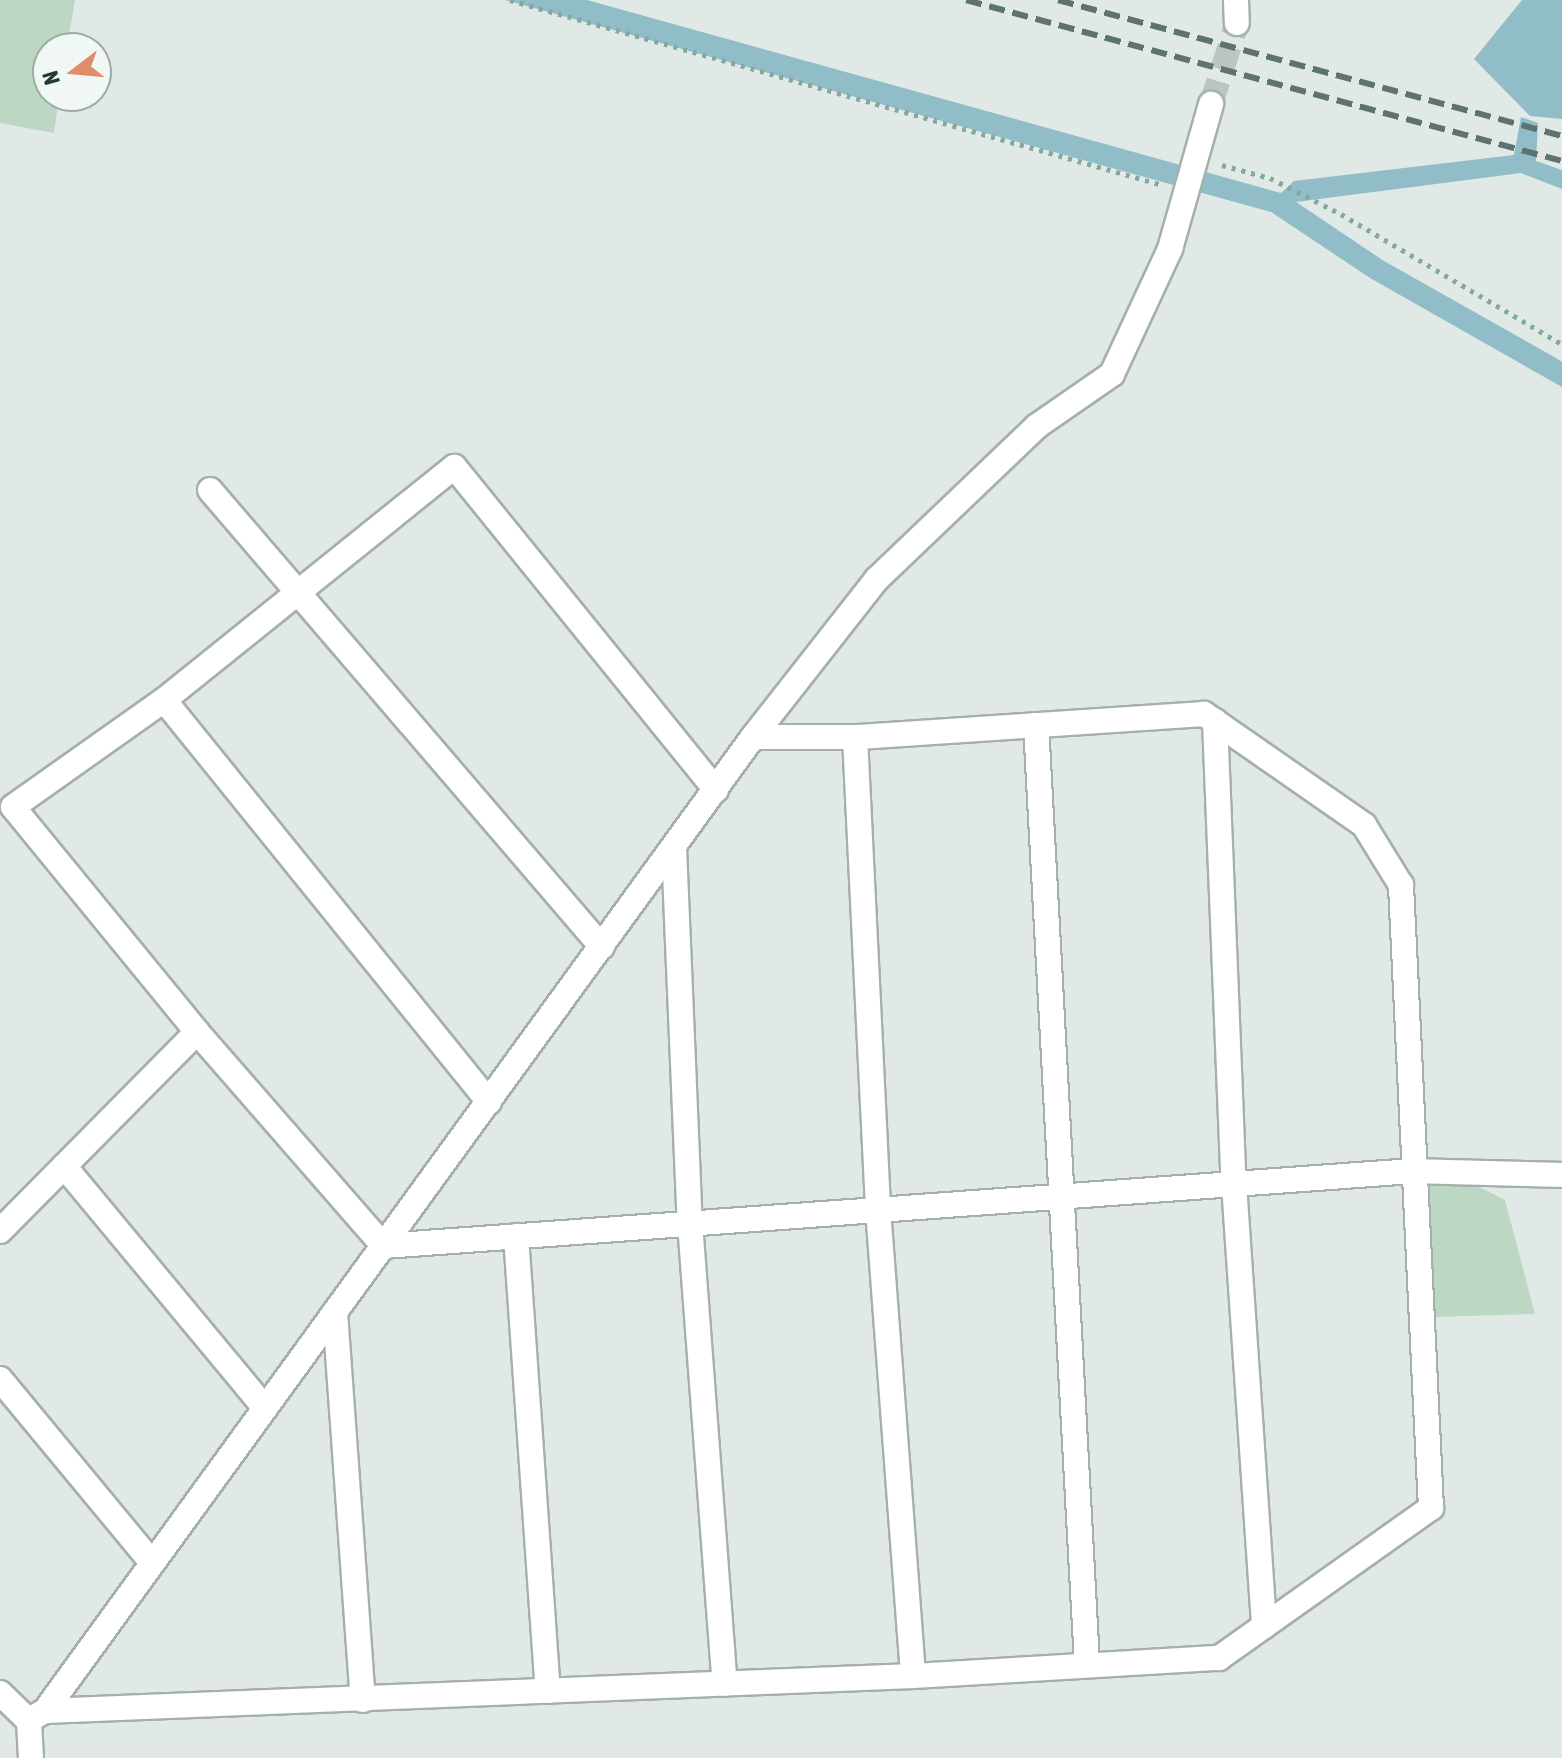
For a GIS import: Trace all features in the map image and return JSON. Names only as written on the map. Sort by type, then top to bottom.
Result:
[{"type":"street","points":[[31,1758],[37,1716],[384,1246],[753,737],[877,579],[1037,426],[1112,374],[1170,249],[1189,193],[1211,104]]},
{"type":"street","points":[[384,1246],[197,1032],[13,807],[164,700],[454,467],[716,790]]},
{"type":"street","points":[[210,490],[602,947]]},
{"type":"street","points":[[164,700],[489,1102]]},
{"type":"street","points":[[0,1693],[37,1716],[913,1676],[1219,1658],[1431,1508],[1412,1171],[1401,885],[1364,825],[1204,714],[855,737],[753,737]]},
{"type":"street","points":[[1215,721],[1234,1184],[1264,1626]]},
{"type":"street","points":[[1036,725],[1087,1665]]},
{"type":"street","points":[[855,737],[878,1209],[913,1676]]},
{"type":"street","points":[[674,848],[690,1223],[725,1684]]},
{"type":"street","points":[[0,1231],[197,1032]]},
{"type":"street","points":[[64,1166],[265,1408]]},
{"type":"street","points":[[384,1246],[1412,1171],[1562,1175]]},
{"type":"street","points":[[516,1236],[548,1691]]},
{"type":"street","points":[[335,1312],[363,1700]]},
{"type":"street","points":[[0,1379],[152,1563]]},
{"type":"path","points":[[510,0],[1189,193]]},
{"type":"path","points":[[1198,158],[1270,178],[1341,214],[1562,344]]},
{"type":"green space","points":[[0,0],[75,0],[70,32],[32,32],[32,112],[57,112],[54,133],[0,123]]},
{"type":"green space","points":[[1422,1181],[1477,1186],[1505,1200],[1535,1314],[1435,1317]]},
{"type":"water","points":[[505,0],[587,0],[1281,193],[1294,181],[1514,155],[1521,117],[1538,123],[1536,161],[1562,170],[1562,189],[1521,173],[1296,202],[1384,261],[1562,362],[1562,387],[1370,278],[1271,212]]},
{"type":"water","points":[[1522,0],[1562,0],[1562,119],[1530,116],[1474,59]]},
{"type":"tunnel","points":[[1211,104],[1237,23]]},
{"type":"railway","points":[[966,0],[1562,161]]},
{"type":"railway","points":[[1058,0],[1562,136]]}]
